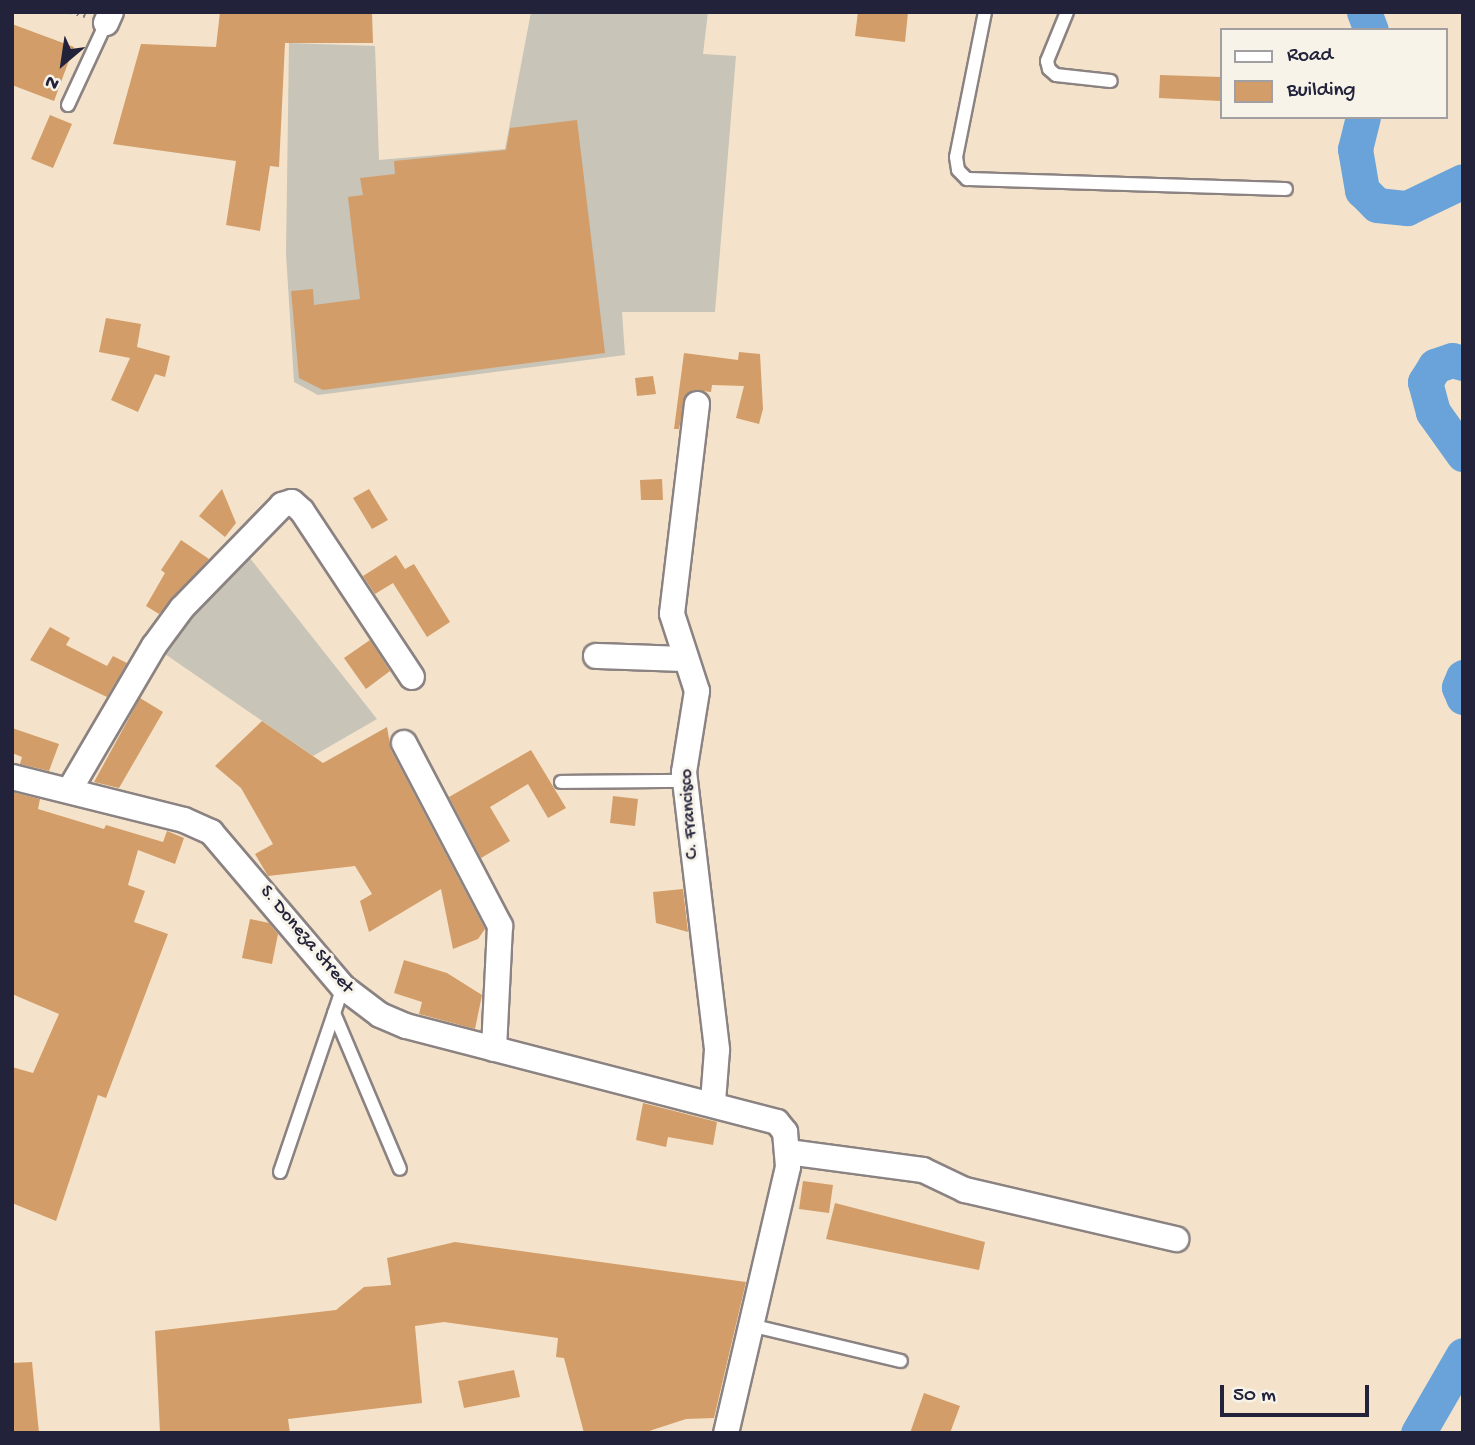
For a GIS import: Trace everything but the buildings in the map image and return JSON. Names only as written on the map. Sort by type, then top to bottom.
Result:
[{"type":"street","name":"C. Francisco","points":[[697,404],[672,614],[697,691],[684,782],[717,1049],[713,1102]]},
{"type":"street","points":[[70,789],[154,646],[182,608],[282,505],[292,502],[302,511],[412,677]]},
{"type":"street","points":[[596,656],[686,659]]},
{"type":"street","points":[[404,743],[500,926],[494,1049]]},
{"type":"street","name":"S. Doneza Street","points":[[12,777],[70,789],[184,820],[211,832],[230,849],[343,987],[363,1006],[406,1026],[713,1102],[777,1122],[785,1132],[788,1152]]},
{"type":"street","points":[[720,1432],[750,1325],[788,1152],[923,1170],[965,1190],[1176,1240]]},
{"type":"lane","points":[[985,12],[956,157],[958,170],[967,179],[1286,189]]},
{"type":"lane","points":[[1067,12],[1047,61],[1049,69],[1056,75],[1111,81]]},
{"type":"lane","points":[[68,106],[109,17]]},
{"type":"lane","points":[[561,782],[684,782]]},
{"type":"lane","points":[[280,1172],[343,987]]},
{"type":"lane","points":[[334,1013],[400,1169]]},
{"type":"lane","points":[[750,1325],[901,1361]]},
{"type":"shaded area","points":[[531,12],[708,12],[703,54],[736,56],[715,312],[622,312],[625,355],[318,395],[294,382],[286,254],[289,43],[375,46],[379,160],[505,149]]},
{"type":"shaded area","points":[[249,557],[377,719],[313,756],[165,654],[186,619]]},
{"type":"waterway","points":[[1364,12],[1370,28]]},
{"type":"waterway","points":[[1362,119],[1355,149],[1362,190],[1377,205],[1407,208],[1463,181]]},
{"type":"waterway","points":[[1463,363],[1452,360],[1435,366],[1425,382],[1433,412],[1463,454]]},
{"type":"waterway","points":[[1463,677],[1459,687],[1463,697]]},
{"type":"waterway","points":[[1418,1433],[1463,1355]]}]
